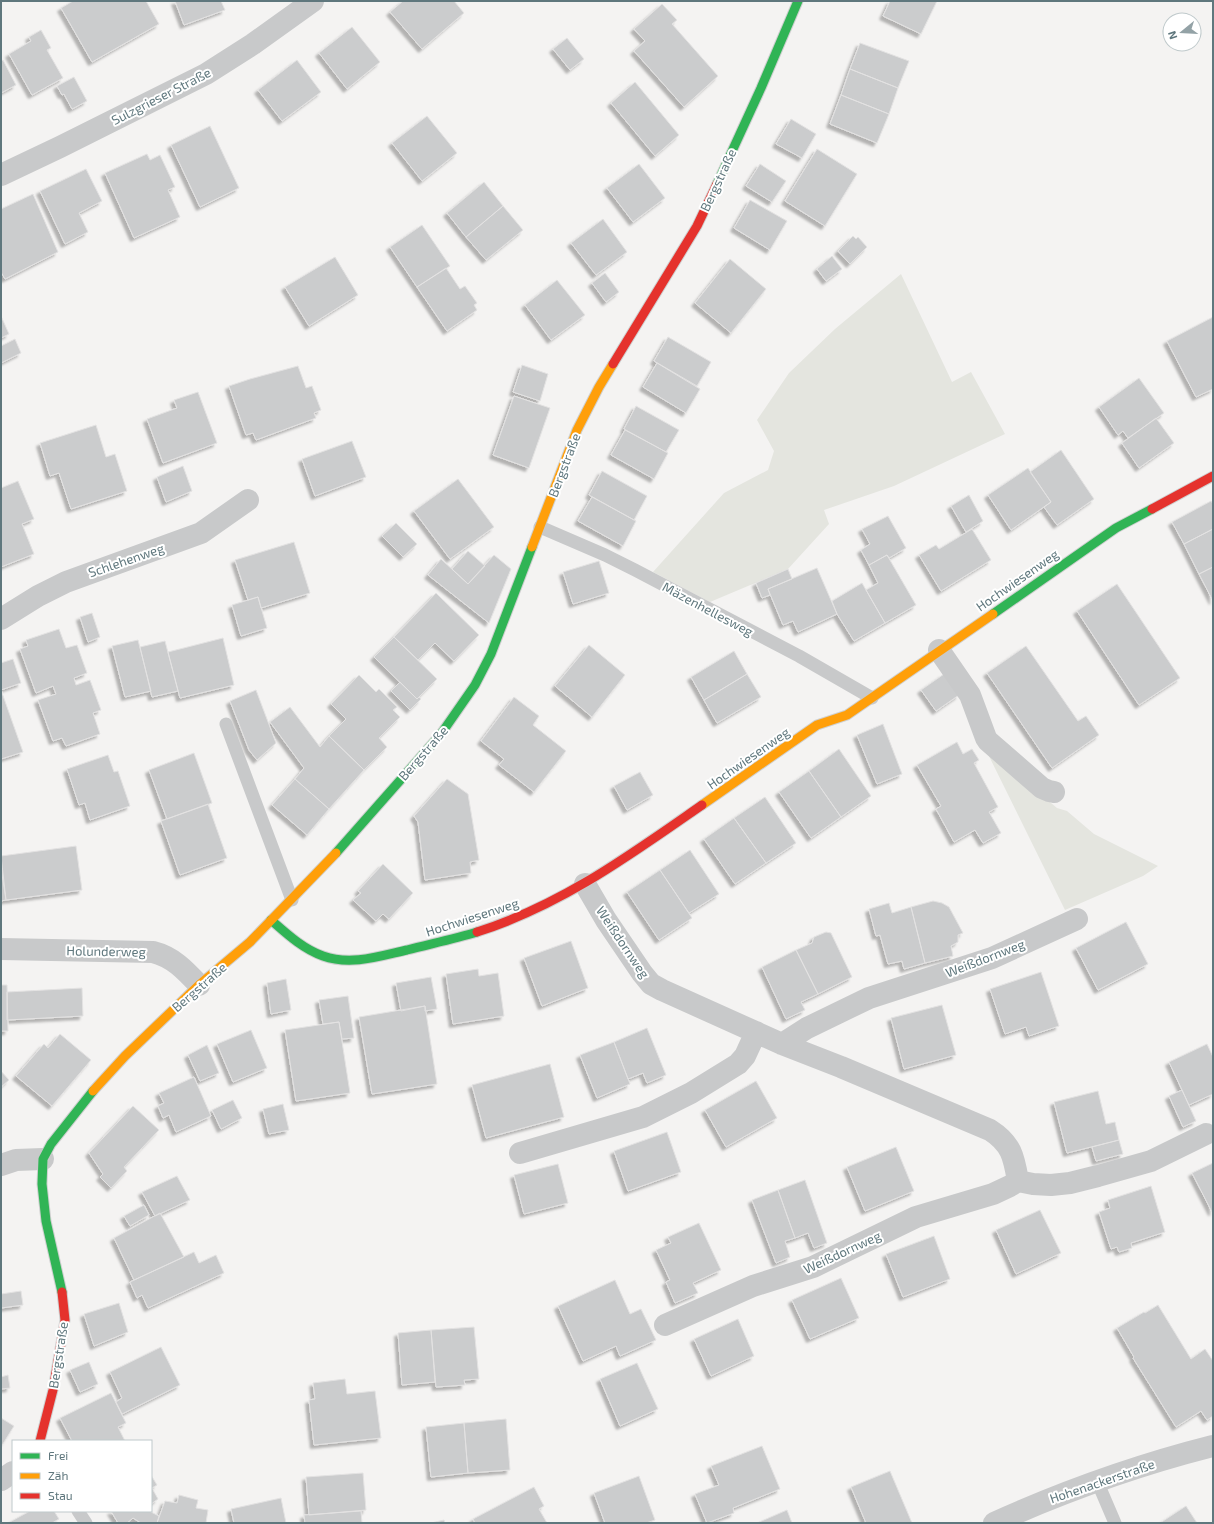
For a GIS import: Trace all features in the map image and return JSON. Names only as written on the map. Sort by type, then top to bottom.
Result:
[{"type":"street","name":"Sulzgrieser Straße","points":[[5,168],[60,148],[206,74],[253,44],[313,1]]},
{"type":"street","name":"Bergstraße","points":[[40,1440],[53,1390],[65,1320],[63,1298],[43,1201],[43,1159],[62,1129],[111,1070],[199,985],[250,942],[292,900],[330,860],[429,748],[465,701],[491,654],[577,430],[628,339],[697,226],[764,81],[798,1]]},
{"type":"street","name":"Hochwiesenweg","points":[[271,920],[304,947],[316,954],[339,960],[365,960],[441,942],[482,930],[523,915],[585,884],[611,868],[817,725],[847,715],[1116,528],[1213,476]]},
{"type":"street","name":"Schlehenweg","points":[[1,619],[38,596],[66,582],[201,533],[248,500]]},
{"type":"street","points":[[939,650],[970,695],[988,741],[1042,788],[1054,792]]},
{"type":"street","name":"Weißdornweg","points":[[585,884],[606,920],[638,968],[651,984],[782,1044],[841,1067],[990,1130],[1001,1138],[1009,1148],[1014,1160],[1018,1181],[993,1194],[916,1217],[813,1267],[752,1286],[665,1325]]},
{"type":"street","name":"Weißdornweg","points":[[782,1044],[807,1028],[869,998],[992,958],[1077,919]]},
{"type":"street","name":"Holunderweg","points":[[1,949],[153,952],[165,956],[176,963],[199,985]]},
{"type":"street","points":[[520,1153],[643,1118],[677,1101],[738,1064],[745,1056],[756,1032]]},
{"type":"street","points":[[1018,1181],[1050,1185],[1092,1178],[1151,1161],[1206,1134]]},
{"type":"street","points":[[1,1165],[16,1160],[43,1159]]},
{"type":"street","name":"Hohenackerstraße","points":[[994,1523],[1033,1505],[1097,1481],[1213,1446]]},
{"type":"street","points":[[1,1480],[12,1473]]},
{"type":"lane","name":"Mäzenhellesweg","points":[[540,527],[605,555],[635,570],[799,656],[872,698]]},
{"type":"lane","points":[[226,724],[292,900]]},
{"type":"lane","points":[[1097,1481],[1115,1523]]},
{"type":"lane","points":[[79,1512],[86,1523]]},
{"type":"shaded area","points":[[901,274],[952,382],[971,372],[1005,434],[894,486],[824,510],[829,524],[788,569],[710,602],[653,572],[724,493],[768,470],[774,451],[757,420],[789,373],[835,329]]},
{"type":"shaded area","points":[[985,748],[1057,808],[1067,811],[1094,834],[1158,866],[1143,876],[1065,910]]},
{"type":"building","points":[[73,1],[146,1],[159,24],[92,62],[61,8]]},
{"type":"building","points":[[175,1],[221,1],[225,10],[184,25]]},
{"type":"building","points":[[403,1],[454,1],[464,13],[422,49],[390,12]]},
{"type":"building","points":[[890,1],[937,1],[921,34],[883,16]]},
{"type":"building","points":[[662,4],[677,20],[672,24],[718,76],[684,107],[634,51],[645,41],[634,29]]},
{"type":"building","points":[[352,27],[380,62],[347,89],[319,53]]},
{"type":"building","points":[[41,30],[51,48],[47,50],[63,78],[32,95],[9,54],[31,41],[29,37]]},
{"type":"building","points":[[567,38],[584,59],[570,70],[553,49]]},
{"type":"building","points":[[860,43],[909,61],[898,88],[850,69]]},
{"type":"building","points":[[3,60],[16,85],[1,93],[1,61]]},
{"type":"building","points":[[297,60],[321,92],[282,121],[258,90]]},
{"type":"building","points":[[850,69],[898,88],[889,114],[841,95]]},
{"type":"building","points":[[74,77],[87,101],[72,109],[64,94],[62,95],[57,86]]},
{"type":"building","points":[[635,82],[679,135],[655,156],[611,103]]},
{"type":"building","points":[[841,95],[889,114],[877,143],[830,124]]},
{"type":"building","points":[[427,116],[457,153],[422,181],[392,143]]},
{"type":"building","points":[[791,119],[816,134],[802,158],[776,144]]},
{"type":"building","points":[[210,126],[239,188],[200,207],[171,145]]},
{"type":"building","points":[[817,149],[857,174],[825,226],[785,201]]},
{"type":"building","points":[[147,154],[150,160],[160,155],[175,187],[168,190],[180,217],[134,238],[105,173]]},
{"type":"building","points":[[639,164],[665,198],[633,222],[607,188]]},
{"type":"building","points":[[760,164],[786,181],[772,202],[746,186]]},
{"type":"building","points":[[86,169],[102,201],[79,213],[88,232],[65,244],[40,191]]},
{"type":"building","points":[[484,182],[503,206],[466,237],[447,213]]},
{"type":"building","points":[[33,194],[58,252],[5,279],[1,272],[1,209]]},
{"type":"building","points":[[750,200],[787,221],[770,250],[734,228]]},
{"type":"building","points":[[503,206],[523,230],[486,260],[466,237]]},
{"type":"building","points":[[603,219],[627,252],[596,275],[571,243]]},
{"type":"building","points":[[422,225],[450,266],[417,287],[390,247]]},
{"type":"building","points":[[853,236],[856,239],[858,237],[867,247],[850,264],[838,251]]},
{"type":"building","points":[[832,256],[842,269],[826,281],[817,269]]},
{"type":"building","points":[[335,257],[358,295],[309,326],[285,287]]},
{"type":"building","points":[[730,259],[766,289],[731,333],[695,303]]},
{"type":"building","points":[[446,268],[460,289],[465,286],[477,303],[474,305],[477,310],[447,331],[417,287]]},
{"type":"building","points":[[605,273],[619,292],[606,302],[592,283]]},
{"type":"building","points":[[557,280],[585,315],[551,340],[525,305]]},
{"type":"building","points":[[1,316],[9,334],[1,338]]},
{"type":"building","points":[[1213,317],[1213,389],[1196,397],[1167,341]]},
{"type":"building","points":[[668,337],[711,362],[697,386],[654,361]]},
{"type":"building","points":[[15,339],[21,353],[1,363],[1,346]]},
{"type":"building","points":[[657,363],[700,389],[686,413],[643,387]]},
{"type":"building","points":[[522,365],[548,374],[540,401],[513,392]]},
{"type":"building","points":[[298,366],[306,388],[312,386],[321,410],[314,413],[316,418],[256,440],[253,433],[246,435],[229,386]]},
{"type":"building","points":[[1139,378],[1164,413],[1128,438],[1123,431],[1118,435],[1099,407]]},
{"type":"building","points":[[198,392],[217,443],[163,463],[147,419],[177,408],[174,400]]},
{"type":"building","points":[[514,396],[550,408],[529,468],[493,455]]},
{"type":"building","points":[[636,406],[679,430],[666,452],[624,429]]},
{"type":"building","points":[[1156,418],[1174,443],[1139,468],[1122,443]]},
{"type":"building","points":[[96,425],[106,457],[115,454],[127,491],[71,509],[59,473],[50,476],[40,443]]},
{"type":"building","points":[[625,430],[668,453],[654,479],[611,455]]},
{"type":"building","points":[[352,441],[366,477],[315,496],[302,459]]},
{"type":"building","points":[[1061,450],[1094,499],[1057,525],[1044,507],[1051,502],[1030,472]]},
{"type":"building","points":[[183,466],[192,491],[166,502],[157,477]]},
{"type":"building","points":[[1028,468],[1051,502],[1011,530],[988,495]]},
{"type":"building","points":[[602,471],[647,496],[634,520],[589,495]]},
{"type":"building","points":[[458,479],[494,527],[450,559],[414,511]]},
{"type":"building","points":[[18,481],[34,519],[22,524],[34,554],[1,567],[1,488]]},
{"type":"building","points":[[969,495],[983,521],[966,532],[951,506]]},
{"type":"building","points":[[592,497],[636,521],[623,546],[578,521]]},
{"type":"building","points":[[1211,501],[1213,504],[1213,529],[1184,544],[1172,522]]},
{"type":"building","points":[[888,516],[906,548],[889,558],[887,555],[869,565],[861,550],[870,544],[862,529]]},
{"type":"building","points":[[396,523],[417,544],[403,557],[382,536]]},
{"type":"building","points":[[972,529],[991,560],[941,591],[919,555],[936,545],[939,549]]},
{"type":"building","points":[[1213,529],[1213,567],[1199,574],[1184,544]]},
{"type":"building","points":[[294,542],[310,593],[261,608],[258,597],[248,600],[235,560]]},
{"type":"building","points":[[468,551],[485,566],[468,584],[452,569]]},
{"type":"building","points":[[494,555],[511,569],[489,623],[428,575],[441,559],[468,584]]},
{"type":"building","points":[[887,555],[916,605],[885,623],[866,590],[878,583],[869,565]]},
{"type":"building","points":[[599,561],[609,593],[573,604],[563,572]]},
{"type":"building","points":[[1213,567],[1213,601],[1199,574]]},
{"type":"building","points":[[817,568],[837,614],[798,632],[793,621],[783,625],[768,589]]},
{"type":"building","points":[[788,569],[792,579],[768,589],[770,595],[762,598],[756,583]]},
{"type":"building","points":[[862,583],[885,623],[854,641],[837,614],[832,601]]},
{"type":"building","points":[[1117,584],[1180,678],[1139,705],[1077,611]]},
{"type":"building","points":[[436,593],[479,635],[454,661],[435,643],[418,660],[394,637]]},
{"type":"building","points":[[258,597],[267,628],[241,636],[232,605]]},
{"type":"building","points":[[92,613],[100,637],[88,642],[80,617]]},
{"type":"building","points":[[59,629],[66,648],[77,645],[87,673],[74,678],[76,685],[90,680],[101,710],[93,713],[100,734],[66,746],[62,738],[53,741],[38,700],[56,694],[53,686],[36,693],[20,649],[28,646],[26,640]]},
{"type":"building","points":[[394,637],[437,679],[417,699],[374,657]]},
{"type":"building","points":[[223,638],[234,685],[180,698],[168,652]]},
{"type":"building","points":[[138,640],[151,691],[125,697],[112,646]]},
{"type":"building","points":[[165,641],[178,691],[152,697],[140,647]]},
{"type":"building","points":[[589,645],[625,675],[592,717],[555,686]]},
{"type":"building","points":[[1026,646],[1078,721],[1086,716],[1099,735],[1052,768],[987,673]]},
{"type":"building","points":[[734,651],[747,674],[704,700],[691,677]]},
{"type":"building","points":[[13,659],[21,683],[1,690],[1,663]]},
{"type":"building","points":[[747,674],[761,697],[717,723],[704,700]]},
{"type":"building","points":[[944,674],[959,695],[936,711],[921,690]]},
{"type":"building","points":[[359,675],[376,692],[379,689],[397,707],[393,710],[400,717],[379,738],[387,747],[364,770],[329,736],[346,719],[331,704]]},
{"type":"building","points":[[400,682],[417,699],[419,697],[421,699],[410,710],[391,691]]},
{"type":"building","points":[[1,690],[23,752],[1,759]]},
{"type":"building","points":[[256,690],[276,743],[257,760],[249,750],[230,701]]},
{"type":"building","points":[[514,697],[539,716],[533,725],[566,751],[534,792],[499,765],[504,759],[481,741]]},
{"type":"building","points":[[290,707],[320,747],[329,736],[364,770],[329,809],[295,779],[304,768],[270,722]]},
{"type":"building","points":[[883,724],[902,774],[877,784],[857,735]]},
{"type":"building","points":[[957,742],[963,754],[972,749],[979,760],[974,763],[998,807],[989,812],[1001,833],[983,843],[975,830],[954,842],[936,809],[941,806],[917,765]]},
{"type":"building","points":[[839,749],[871,796],[841,817],[809,771]]},
{"type":"building","points":[[194,753],[212,803],[167,819],[149,770]]},
{"type":"building","points":[[108,755],[114,772],[118,771],[130,806],[90,820],[85,803],[79,805],[67,769]]},
{"type":"building","points":[[809,771],[841,817],[811,838],[779,792]]},
{"type":"building","points":[[640,772],[653,795],[627,810],[614,786]]},
{"type":"building","points":[[295,779],[329,809],[307,835],[272,805]]},
{"type":"building","points":[[447,779],[468,794],[479,860],[470,862],[471,873],[425,880],[418,822],[414,816]]},
{"type":"building","points":[[765,797],[796,843],[766,863],[734,818]]},
{"type":"building","points":[[208,804],[227,858],[180,875],[161,821]]},
{"type":"building","points":[[734,818],[766,863],[735,884],[704,839]]},
{"type":"building","points":[[76,846],[82,890],[6,900],[1,856]]},
{"type":"building","points":[[690,850],[719,894],[689,913],[660,870]]},
{"type":"building","points":[[383,864],[413,893],[389,919],[383,914],[376,921],[353,900],[361,893],[358,891]]},
{"type":"building","points":[[1,868],[6,900],[1,901]]},
{"type":"building","points":[[660,870],[692,918],[659,940],[627,892]]},
{"type":"building","points":[[933,901],[942,903],[949,907],[963,933],[958,935],[958,942],[951,946],[953,956],[925,963],[911,907]]},
{"type":"building","points":[[889,903],[892,913],[911,907],[925,963],[904,969],[902,961],[888,964],[880,935],[876,936],[869,909]]},
{"type":"building","points":[[1126,922],[1148,964],[1098,990],[1076,948]]},
{"type":"building","points":[[826,932],[831,933],[852,977],[818,994],[796,950],[812,943],[814,937]]},
{"type":"building","points":[[571,941],[588,988],[542,1006],[524,958]]},
{"type":"building","points":[[796,950],[818,994],[801,1002],[805,1010],[786,1019],[762,967]]},
{"type":"building","points":[[478,969],[479,976],[498,973],[504,1016],[453,1024],[446,974]]},
{"type":"building","points":[[1041,972],[1059,1026],[1029,1036],[1026,1027],[1005,1034],[990,989]]},
{"type":"building","points":[[431,977],[437,1009],[425,1011],[425,1006],[401,1011],[396,983]]},
{"type":"building","points":[[286,979],[291,1010],[271,1014],[267,983]]},
{"type":"building","points":[[1,985],[7,985],[8,1031],[1,1031]]},
{"type":"building","points":[[82,988],[83,1016],[7,1020],[7,992]]},
{"type":"building","points":[[348,996],[354,1038],[342,1039],[339,1022],[323,1024],[319,1000]]},
{"type":"building","points":[[942,1005],[956,1055],[904,1069],[891,1018]]},
{"type":"building","points":[[425,1006],[437,1084],[372,1094],[359,1017]]},
{"type":"building","points":[[339,1022],[350,1093],[296,1101],[285,1030]]},
{"type":"building","points":[[647,1028],[666,1075],[647,1083],[643,1073],[628,1079],[614,1042]]},
{"type":"building","points":[[251,1030],[267,1068],[233,1082],[217,1044]]},
{"type":"building","points":[[60,1034],[91,1060],[52,1106],[16,1076],[44,1044],[48,1048]]},
{"type":"building","points":[[614,1042],[630,1084],[597,1098],[580,1055]]},
{"type":"building","points":[[1207,1044],[1213,1057],[1213,1094],[1189,1105],[1169,1062]]},
{"type":"building","points":[[207,1045],[219,1073],[200,1081],[188,1055]]},
{"type":"building","points":[[550,1064],[564,1117],[486,1138],[472,1085]]},
{"type":"building","points":[[1,1071],[9,1080],[1,1087]]},
{"type":"building","points":[[194,1077],[211,1116],[176,1132],[169,1115],[163,1118],[158,1106],[164,1103],[159,1093]]},
{"type":"building","points":[[756,1081],[777,1118],[726,1147],[705,1110]]},
{"type":"building","points":[[1182,1090],[1196,1121],[1183,1127],[1169,1096]]},
{"type":"building","points":[[1098,1091],[1106,1124],[1115,1122],[1119,1140],[1067,1153],[1054,1102]]},
{"type":"building","points":[[233,1100],[242,1118],[221,1129],[212,1110]]},
{"type":"building","points":[[283,1104],[289,1130],[269,1134],[263,1109]]},
{"type":"building","points":[[133,1106],[159,1130],[124,1167],[127,1171],[111,1188],[100,1177],[103,1174],[89,1153]]},
{"type":"building","points":[[667,1132],[681,1172],[628,1191],[614,1151]]},
{"type":"building","points":[[1119,1140],[1123,1154],[1096,1161],[1092,1147]]},
{"type":"building","points":[[896,1147],[914,1191],[865,1211],[847,1167]]},
{"type":"building","points":[[1213,1163],[1213,1212],[1212,1212],[1192,1173]]},
{"type":"building","points":[[558,1164],[568,1203],[524,1214],[514,1175]]},
{"type":"building","points":[[177,1176],[190,1200],[155,1216],[142,1192]]},
{"type":"building","points":[[805,1180],[827,1243],[814,1248],[808,1233],[795,1238],[778,1190]]},
{"type":"building","points":[[1151,1186],[1165,1232],[1131,1243],[1132,1248],[1119,1252],[1117,1247],[1111,1249],[1099,1212],[1110,1208],[1108,1200]]},
{"type":"building","points":[[778,1190],[795,1238],[785,1241],[790,1257],[776,1263],[752,1200]]},
{"type":"building","points":[[144,1205],[149,1215],[130,1226],[124,1216]]},
{"type":"building","points":[[1040,1210],[1061,1253],[1016,1274],[996,1230]]},
{"type":"building","points":[[160,1213],[184,1257],[134,1280],[114,1238]]},
{"type":"building","points":[[699,1223],[721,1270],[693,1283],[698,1293],[675,1303],[666,1282],[670,1280],[656,1250],[671,1243],[668,1237]]},
{"type":"building","points":[[934,1236],[950,1279],[903,1297],[886,1254]]},
{"type":"building","points":[[194,1252],[199,1263],[216,1255],[224,1273],[148,1308],[142,1295],[137,1298],[130,1282]]},
{"type":"building","points":[[841,1278],[859,1318],[810,1339],[792,1300]]},
{"type":"building","points":[[615,1280],[630,1314],[641,1309],[656,1340],[620,1356],[616,1346],[583,1361],[558,1306]]},
{"type":"building","points":[[21,1291],[23,1305],[1,1308],[1,1294]]},
{"type":"building","points":[[119,1303],[128,1332],[94,1346],[84,1314]]},
{"type":"building","points":[[1158,1305],[1191,1359],[1205,1349],[1213,1361],[1213,1416],[1207,1420],[1201,1411],[1176,1427],[1133,1358],[1134,1357],[1117,1328]]},
{"type":"building","points":[[738,1319],[754,1356],[711,1376],[694,1339]]},
{"type":"building","points":[[474,1327],[479,1379],[464,1380],[465,1385],[436,1387],[431,1330]]},
{"type":"building","points":[[431,1330],[435,1382],[402,1385],[398,1333]]},
{"type":"building","points":[[161,1347],[180,1385],[122,1414],[116,1402],[122,1398],[110,1372]]},
{"type":"building","points":[[89,1362],[98,1384],[80,1392],[70,1370]]},
{"type":"building","points":[[637,1363],[658,1409],[620,1426],[600,1379]]},
{"type":"building","points":[[8,1375],[10,1388],[1,1389],[1,1377]]},
{"type":"building","points":[[345,1379],[347,1394],[375,1391],[381,1438],[314,1445],[309,1400],[315,1399],[313,1383]]},
{"type":"building","points":[[111,1393],[126,1423],[118,1427],[124,1440],[71,1440],[60,1418]]},
{"type":"building","points":[[1,1418],[14,1426],[1,1447]]},
{"type":"building","points":[[506,1419],[510,1470],[468,1473],[464,1423]]},
{"type":"building","points":[[464,1423],[468,1473],[431,1477],[426,1427]]},
{"type":"building","points":[[762,1446],[780,1489],[733,1508],[734,1513],[707,1523],[695,1494],[719,1485],[711,1466]]},
{"type":"building","points":[[890,1471],[912,1523],[866,1523],[851,1487]]},
{"type":"building","points":[[363,1473],[366,1510],[309,1515],[306,1477]]},
{"type":"building","points":[[639,1476],[655,1520],[646,1523],[605,1523],[594,1493]]},
{"type":"building","points":[[152,1477],[157,1485],[152,1488]]},
{"type":"building","points":[[534,1487],[544,1506],[539,1509],[547,1523],[475,1523],[473,1519]]},
{"type":"building","points":[[152,1488],[158,1499],[152,1503]]},
{"type":"building","points":[[179,1495],[198,1500],[196,1508],[208,1510],[206,1523],[157,1523],[165,1501],[177,1503]]},
{"type":"building","points":[[281,1498],[286,1523],[234,1523],[231,1509]]},
{"type":"building","points":[[1186,1506],[1197,1523],[1160,1523]]},
{"type":"building","points":[[787,1510],[792,1523],[757,1523]]},
{"type":"building","points":[[361,1511],[362,1523],[305,1523],[304,1515]]},
{"type":"building","points":[[28,1512],[55,1512],[59,1519],[52,1523],[8,1523]]},
{"type":"building","points":[[112,1512],[151,1512],[159,1516],[157,1523],[141,1523],[133,1518],[127,1523],[118,1523]]},
{"type":"building","points":[[444,1520],[445,1523],[431,1523]]},
{"type":"traffic: fast","points":[[717,184],[761,88],[798,1]]},
{"type":"traffic: fast","points":[[993,614],[1116,528],[1152,509]]},
{"type":"traffic: fast","points":[[336,853],[441,734],[475,685],[491,654],[532,547]]},
{"type":"traffic: fast","points":[[271,920],[296,941],[316,953],[334,959],[344,960],[376,957],[477,932]]},
{"type":"traffic: fast","points":[[62,1292],[46,1221],[42,1184],[43,1159],[51,1144],[93,1091]]},
{"type":"traffic: slow","points":[[532,547],[577,430],[599,387],[613,364]]},
{"type":"traffic: slow","points":[[702,805],[817,725],[847,715],[993,614]]},
{"type":"traffic: slow","points":[[93,1091],[125,1056],[199,985],[250,942],[336,853]]},
{"type":"traffic: jam","points":[[613,364],[697,226],[717,184]]},
{"type":"traffic: jam","points":[[1152,509],[1213,476]]},
{"type":"traffic: jam","points":[[477,932],[508,921],[567,893],[622,860],[702,805]]},
{"type":"traffic: jam","points":[[40,1440],[53,1390],[65,1320],[62,1292]]}]
